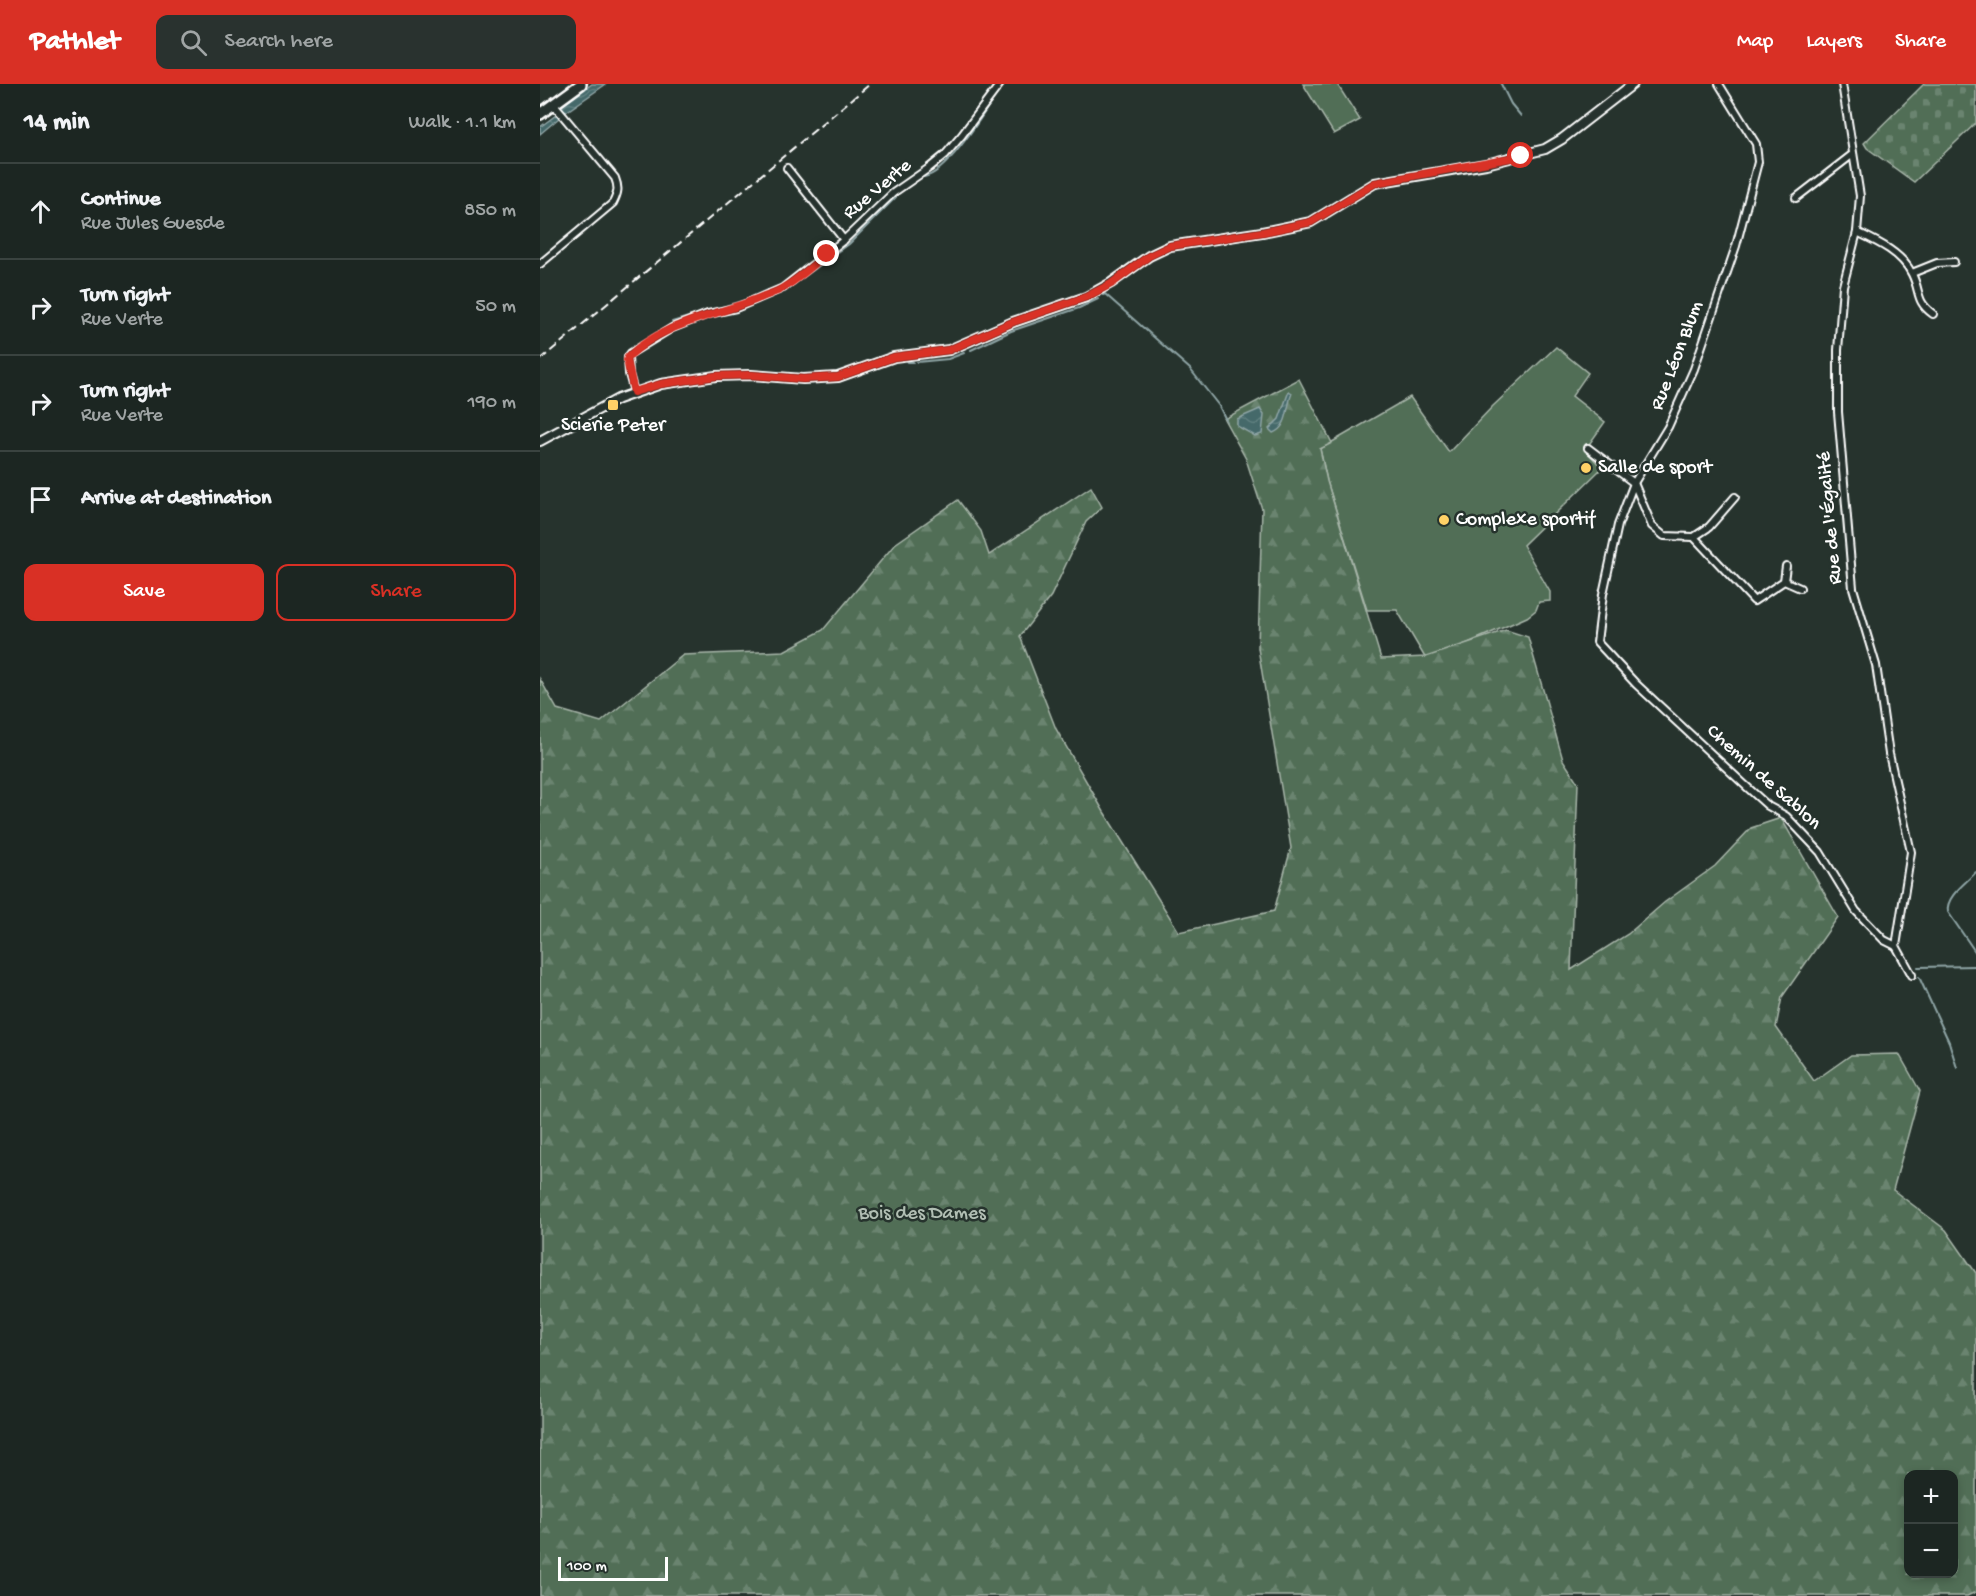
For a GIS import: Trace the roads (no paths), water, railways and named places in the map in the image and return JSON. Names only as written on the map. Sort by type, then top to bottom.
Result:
[{"type":"main road","points":[[540,114],[558,111],[581,84]]},
{"type":"street","name":"Rue Verte","points":[[634,392],[627,366],[631,353],[672,328],[708,314],[736,308],[783,288],[844,240],[893,193],[945,155],[969,127],[1000,84]]},
{"type":"street","points":[[540,441],[610,403],[634,392],[661,384],[716,376],[751,375],[803,379],[838,377],[894,357],[949,350],[1013,322],[1086,297],[1111,284],[1149,256],[1170,246],[1263,232],[1311,222],[1375,183],[1486,164],[1545,149],[1562,139],[1633,84]]},
{"type":"street","name":"Rue Léon Blum","points":[[1597,642],[1603,594],[1618,525],[1634,483],[1668,427],[1694,369],[1736,246],[1758,162],[1756,144],[1719,84]]},
{"type":"street","name":"Rue de l'Égalité","points":[[1842,84],[1860,196],[1857,232],[1843,285],[1838,350],[1838,412],[1853,588],[1876,665],[1889,754],[1911,852],[1896,945]]},
{"type":"street","points":[[540,264],[613,202],[618,186],[615,177],[558,111]]},
{"type":"street","points":[[1796,198],[1853,154]]},
{"type":"street","points":[[787,168],[844,240]]},
{"type":"street","points":[[1857,232],[1889,248],[1912,273],[1922,306],[1933,314]]},
{"type":"street","points":[[1912,273],[1937,263],[1954,262]]},
{"type":"street","points":[[1588,448],[1634,483],[1652,526],[1664,536],[1694,537],[1709,527],[1735,496]]},
{"type":"street","points":[[1694,537],[1754,601],[1784,581],[1786,566]]},
{"type":"street","points":[[1784,581],[1800,588]]},
{"type":"street","name":"Chemin de Sablon","points":[[1597,642],[1636,684],[1747,788],[1768,806],[1786,816],[1820,852],[1856,911],[1884,940],[1896,945]]},
{"type":"street","points":[[1896,945],[1912,975]]},
{"type":"water","points":[[592,84],[606,84],[566,112],[540,134],[540,127],[564,109],[562,106]]},
{"type":"water","points":[[1289,391],[1292,393],[1284,421],[1282,426],[1273,433],[1269,429],[1279,419]]},
{"type":"water","points":[[1260,409],[1264,415],[1262,434],[1255,436],[1237,426],[1237,419]]},
{"type":"waterway","points":[[1501,84],[1511,104],[1521,116]]},
{"type":"waterway","points":[[924,177],[933,173],[954,154],[997,93]]},
{"type":"waterway","points":[[786,290],[849,244],[896,197]]},
{"type":"waterway","points":[[672,322],[745,300],[767,290]]},
{"type":"waterway","points":[[1103,295],[1105,294],[1190,369],[1219,406],[1227,422]]},
{"type":"waterway","points":[[971,350],[1011,331],[1079,308],[1098,299]]},
{"type":"waterway","points":[[917,362],[948,359],[964,353]]},
{"type":"waterway","points":[[907,362],[913,362]]},
{"type":"waterway","points":[[1976,872],[1953,896],[1948,906],[1948,912],[1976,953]]},
{"type":"waterway","points":[[1918,967],[1976,966]]},
{"type":"waterway","points":[[1919,977],[1949,1042],[1957,1068]]},
{"type":"railway","points":[[540,360],[870,84]]},
{"type":"place","name":"Scierie Peter","points":[[613,405]]},
{"type":"place","name":"Salle de sport","points":[[1586,468]]},
{"type":"place","name":"Complexe sportif","points":[[1444,520]]},
{"type":"park label","name":"Bois des Dames","points":[[922,1214]]}]
